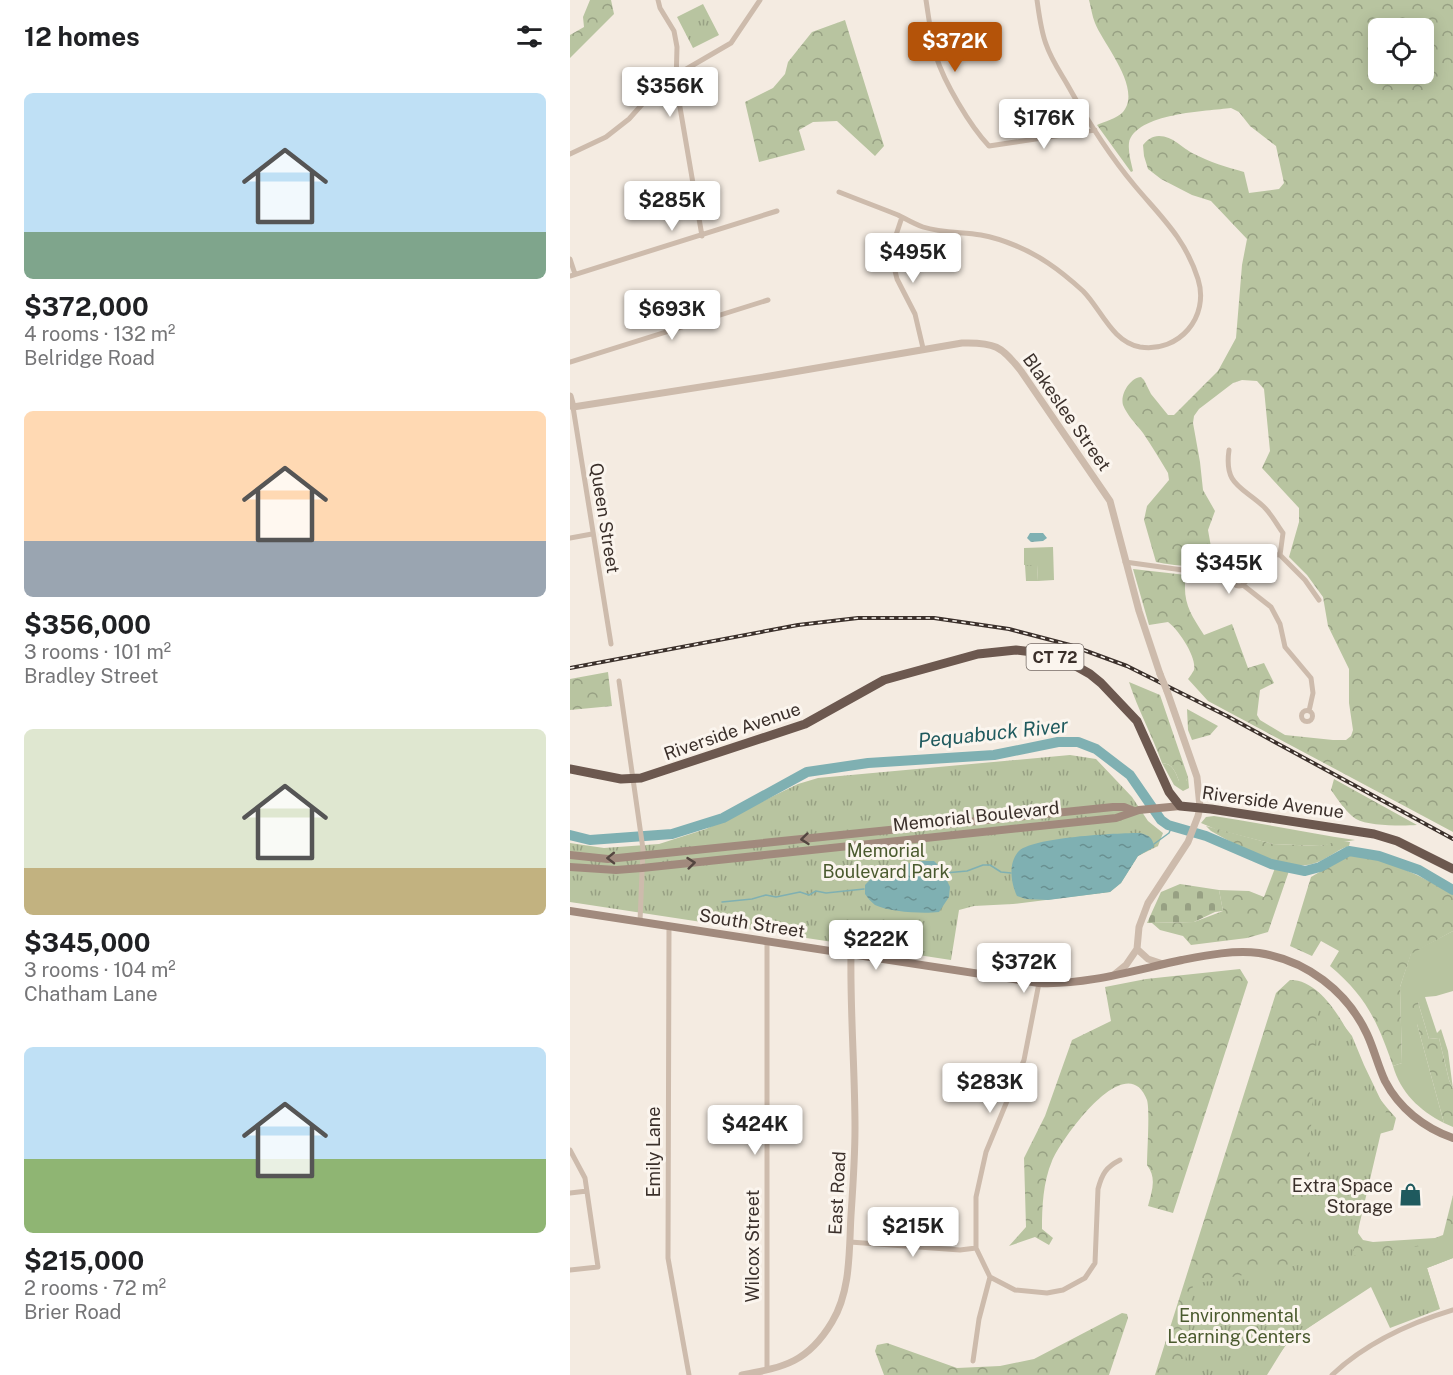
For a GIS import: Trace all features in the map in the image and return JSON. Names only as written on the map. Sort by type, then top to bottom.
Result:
[{"type":"highway","name":"Riverside Avenue","points":[[570,769],[632,779],[660,773],[805,724],[884,680],[978,654],[1016,650],[1041,653],[1067,661],[1101,683],[1137,721],[1169,792],[1180,806],[1200,807],[1374,834],[1396,841],[1453,869]]},
{"type":"main road","name":"Memorial Boulevard","points":[[570,867],[616,870],[642,868],[1116,818],[1136,810],[1180,806]]},
{"type":"main road","name":"Memorial Boulevard","points":[[570,855],[608,859],[1113,807],[1136,810]]},
{"type":"main road","name":"South Street","points":[[570,911],[1039,983],[1076,982],[1218,953],[1242,952],[1285,960],[1305,968],[1337,991],[1353,1010],[1367,1033],[1385,1080],[1396,1099],[1422,1123],[1453,1138]]},
{"type":"street","points":[[658,0],[674,32],[677,47],[676,84],[702,236]]},
{"type":"street","points":[[570,154],[618,129],[654,91],[676,75],[731,43],[760,0]]},
{"type":"street","points":[[926,0],[936,56],[945,80],[988,146],[1095,130]]},
{"type":"street","points":[[839,192],[929,228],[981,235],[1006,243],[1045,261],[1084,292],[1113,331],[1124,341],[1139,347],[1157,347],[1172,344],[1183,336],[1193,325],[1199,312],[1201,299],[1198,280],[1186,250],[1168,222],[1135,186],[1095,130],[1053,60],[1046,44],[1037,0]]},
{"type":"street","points":[[570,259],[572,275],[777,212]]},
{"type":"street","points":[[902,217],[892,248],[893,263],[897,279],[915,314],[922,348]]},
{"type":"street","points":[[570,362],[768,300]]},
{"type":"street","name":"Blakeslee Street","points":[[573,407],[770,376],[922,348],[984,342],[996,346],[1008,354],[1105,492],[1113,512],[1145,631],[1194,766],[1200,807]]},
{"type":"street","name":"Queen Street","points":[[570,396],[611,644]]},
{"type":"street","points":[[1229,450],[1227,463],[1231,479],[1239,488],[1265,507],[1282,533],[1280,555]]},
{"type":"street","points":[[570,538],[592,534]]},
{"type":"street","points":[[1125,562],[1190,572],[1250,553],[1280,555],[1305,580],[1319,600]]},
{"type":"street","points":[[1229,561],[1235,573]]},
{"type":"street","points":[[1235,573],[1232,578],[1233,583],[1238,586],[1244,585],[1271,607],[1280,624],[1285,647],[1311,678],[1313,693],[1309,711]]},
{"type":"street","points":[[1235,573],[1244,574],[1246,581],[1244,585]]},
{"type":"street","points":[[620,681],[642,845],[640,921]]},
{"type":"street","points":[[1115,974],[1126,965],[1137,950],[1139,927],[1149,903],[1188,842],[1200,807]]},
{"type":"street","name":"Emily Lane","points":[[669,926],[668,1258],[689,1375]]},
{"type":"street","name":"Wilcox Street","points":[[767,942],[767,1370]]},
{"type":"street","points":[[1137,950],[1149,959],[1163,964]]},
{"type":"street","name":"East Road","points":[[742,1375],[786,1365],[800,1358],[818,1340],[832,1321],[844,1290],[850,1242],[855,1129],[851,954]]},
{"type":"street","points":[[1039,983],[1024,1060],[986,1152],[976,1197],[976,1248],[990,1277],[1016,1290],[1047,1293],[1064,1290],[1085,1278],[1095,1263],[1098,1189],[1101,1178],[1107,1167],[1120,1160]]},
{"type":"street","points":[[570,1150],[585,1178],[598,1267],[570,1270]]},
{"type":"street","points":[[570,1192],[587,1191]]},
{"type":"street","points":[[850,1242],[960,1250],[976,1248]]},
{"type":"street","points":[[973,1361],[979,1319],[990,1277]]},
{"type":"street","points":[[1332,1375],[1345,1363],[1388,1337],[1453,1310]]},
{"type":"green space","points":[[590,0],[611,0],[614,14],[570,58],[570,35],[584,27],[583,17]]},
{"type":"green space","points":[[1089,0],[1453,0],[1453,832],[1208,701],[1188,679],[1194,670],[1193,658],[1177,631],[1168,622],[1149,625],[1133,569],[1186,575],[1185,593],[1188,607],[1204,635],[1232,624],[1248,668],[1264,663],[1274,683],[1260,690],[1257,715],[1260,720],[1285,735],[1333,740],[1346,740],[1351,736],[1353,730],[1349,703],[1349,669],[1328,626],[1323,597],[1307,575],[1289,557],[1299,522],[1299,508],[1262,468],[1270,451],[1264,389],[1257,381],[1242,380],[1233,383],[1199,409],[1194,416],[1193,423],[1203,490],[1215,511],[1208,530],[1213,558],[1191,565],[1156,562],[1144,520],[1147,506],[1169,480],[1168,473],[1129,416],[1122,401],[1127,387],[1133,380],[1141,377],[1168,415],[1174,415],[1218,371],[1236,338],[1242,265],[1247,239],[1211,201],[1192,195],[1161,179],[1148,169],[1143,145],[1156,136],[1164,137],[1200,157],[1244,172],[1249,193],[1279,189],[1284,183],[1276,146],[1250,126],[1239,112],[1231,108],[1190,112],[1144,125],[1134,133],[1129,143],[1133,171],[1131,172],[1097,125],[1122,113],[1127,103],[1128,92],[1120,67],[1099,32]]},
{"type":"green space","points":[[703,4],[719,35],[693,48],[677,17]]},
{"type":"green space","points":[[845,20],[884,146],[875,156],[837,121],[813,122],[799,130],[805,150],[759,162],[745,102],[773,88],[785,74],[788,62],[812,32]]},
{"type":"green space","points":[[1053,547],[1054,580],[1038,581],[1037,565],[1024,565],[1024,548]]},
{"type":"green space","points":[[1025,565],[1037,565],[1038,581],[1026,581]]},
{"type":"green space","points":[[608,672],[612,706],[570,710],[570,679]]},
{"type":"green space","points":[[1129,682],[1160,695],[1188,777],[1186,781],[1179,781],[1171,766],[1162,763]]},
{"type":"green space","points":[[1187,709],[1218,726],[1210,735],[1192,740],[1188,730]]},
{"type":"green space","name":"Memorial Boulevard Park","points":[[1070,755],[1096,759],[1132,797],[1148,821],[1163,833],[1158,846],[1138,856],[1121,883],[1110,892],[1013,904],[974,906],[959,910],[951,960],[570,902],[570,843],[604,848],[659,844],[706,829],[798,784],[818,778]]},
{"type":"green space","points":[[1162,763],[1171,766],[1179,781],[1186,781],[1188,777],[1189,788],[1183,791],[1174,785]]},
{"type":"green space","points":[[1334,779],[1417,825],[1377,824],[1356,819],[1331,790]]},
{"type":"green space","points":[[1214,816],[1355,840],[1320,846],[1273,844],[1215,829],[1201,823],[1206,817]]},
{"type":"green space","points":[[1206,826],[1273,844],[1320,846],[1340,841],[1350,842],[1349,846],[1317,863],[1287,864],[1246,850]]},
{"type":"green space","points":[[1355,854],[1406,870],[1453,894],[1453,931],[1411,954],[1400,987],[1402,1063],[1393,1066],[1370,1011],[1343,977],[1330,966],[1339,951],[1321,941],[1312,956],[1290,946],[1311,877],[1345,857]]},
{"type":"green space","points":[[1275,868],[1289,871],[1268,932],[1247,938],[1191,945],[1183,936],[1160,930],[1152,923],[1194,922],[1223,911],[1219,890],[1249,891],[1264,897]]},
{"type":"green space","points":[[1180,884],[1219,890],[1223,911],[1215,912],[1194,922],[1147,923],[1161,892]]},
{"type":"green space","points":[[1453,931],[1453,991],[1425,997],[1437,1033],[1441,1029],[1448,1051],[1453,1089],[1439,1038],[1429,1039],[1418,1002],[1417,1024],[1444,1123],[1412,1100],[1396,1076],[1393,1066],[1402,1063],[1400,987],[1411,953]]},
{"type":"green space","points":[[1240,969],[1248,982],[1173,1213],[1148,1206],[1153,1180],[1147,1165],[1148,1105],[1138,1086],[1125,1084],[1111,1090],[1095,1102],[1068,1135],[1052,1161],[1045,1186],[1042,1212],[1042,1229],[1053,1238],[1049,1245],[1035,1237],[1009,1246],[1026,1227],[1024,1158],[1045,1116],[1072,1040],[1111,1021],[1105,987],[1146,979]]},
{"type":"green space","points":[[1290,980],[1300,981],[1310,986],[1320,993],[1336,1012],[1372,1087],[1396,1118],[1393,1130],[1379,1134],[1359,1222],[1358,1233],[1363,1240],[1373,1242],[1435,1238],[1443,1235],[1453,1195],[1453,1258],[1427,1268],[1438,1304],[1370,1285],[1289,1341],[1264,1375],[1155,1375],[1276,993]]},
{"type":"green space","name":"Environmental Learning Centers","points":[[1318,992],[1352,1036],[1386,1111],[1352,1256],[1453,1241],[1453,1258],[1427,1268],[1440,1309],[1390,1328],[1371,1287],[1288,1341],[1267,1375],[1184,1375],[1193,1284],[1304,1264]]},
{"type":"green space","points":[[1411,1002],[1418,1002],[1429,1039],[1439,1038],[1453,1089],[1453,1127],[1444,1123]]},
{"type":"green space","points":[[1122,1313],[1127,1314],[1128,1318],[1109,1375],[884,1375],[875,1351],[877,1345],[887,1343],[957,1368],[1000,1366],[1034,1359]]},
{"type":"water","points":[[1030,533],[1043,533],[1047,538],[1043,541],[1031,542],[1027,538]]},
{"type":"water","points":[[1140,833],[1150,837],[1154,847],[1138,856],[1121,883],[1110,892],[1048,900],[1026,899],[1017,896],[1012,880],[1013,862],[1018,852],[1026,847],[1056,839]]},
{"type":"water","points":[[923,861],[934,861],[941,868],[950,887],[949,897],[939,912],[897,911],[875,905],[865,894],[865,885],[884,871]]},
{"type":"waterway","name":"Pequabuck River","points":[[570,835],[590,840],[672,834],[723,818],[807,772],[868,763],[994,755],[1058,742],[1078,742],[1096,749],[1130,775],[1161,820],[1168,825],[1206,836],[1271,864],[1305,871],[1320,867],[1349,851],[1379,856],[1419,870],[1453,890]]},
{"type":"waterway","points":[[1154,844],[1169,833],[1172,826]]},
{"type":"waterway","points":[[945,873],[967,871],[983,865],[990,865],[1001,872],[1011,873]]},
{"type":"waterway","points":[[722,902],[766,895],[776,897],[800,892],[809,895],[816,891],[826,893],[864,889]]},
{"type":"railway","points":[[570,668],[798,625],[858,618],[934,618],[1009,629],[1070,645],[1127,666],[1227,716],[1453,839]]},
{"type":"place","name":"Extra Space Storage","points":[[1411,1195]]}]
